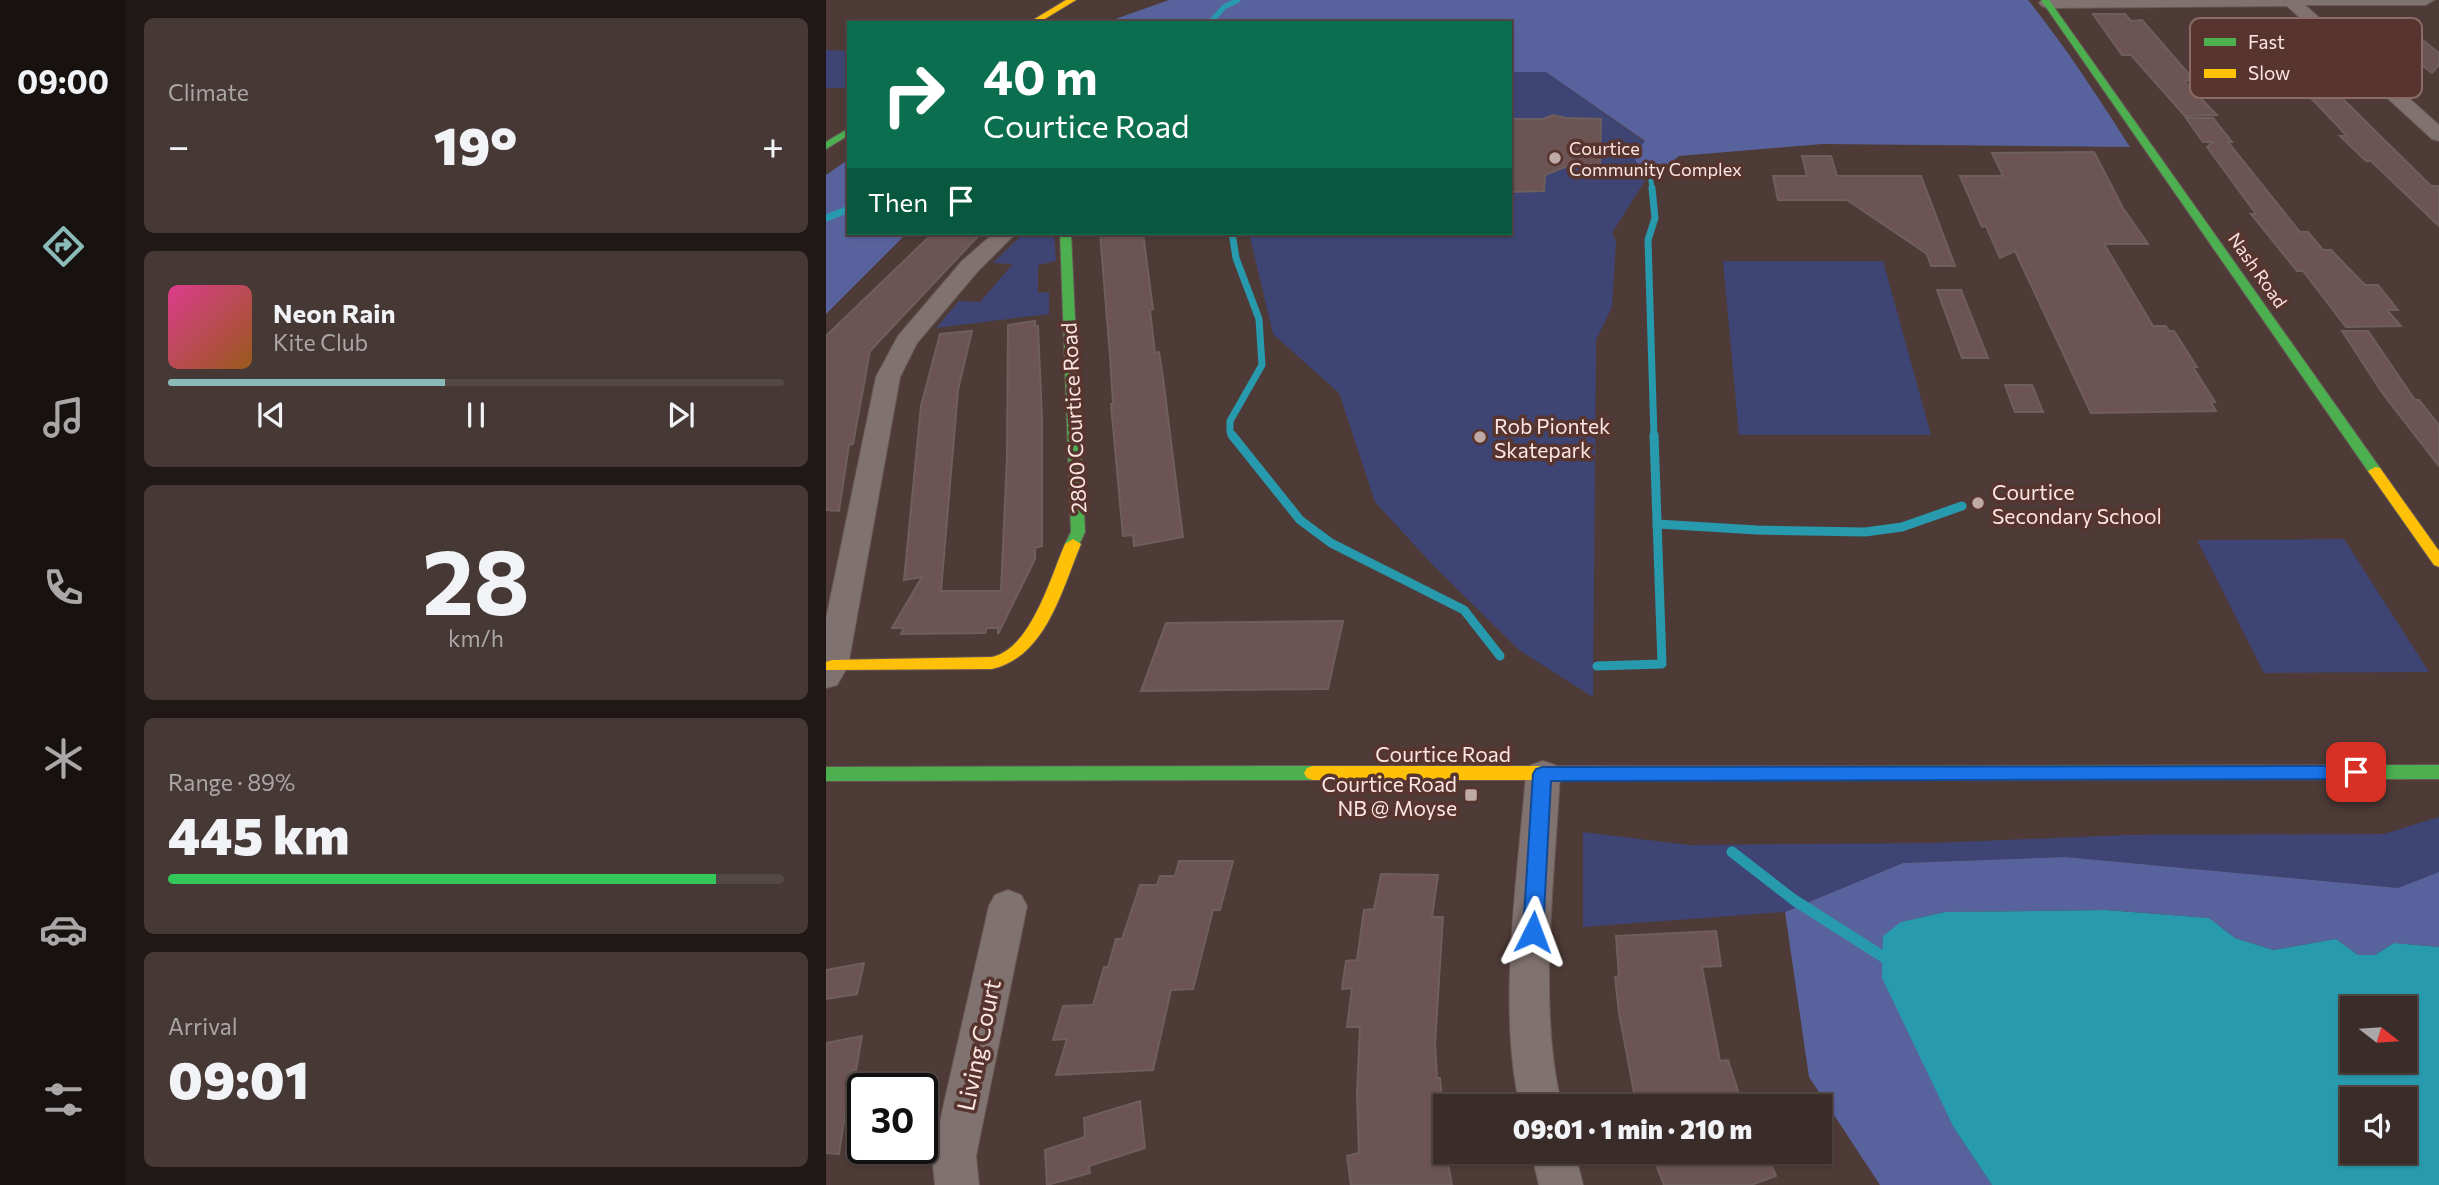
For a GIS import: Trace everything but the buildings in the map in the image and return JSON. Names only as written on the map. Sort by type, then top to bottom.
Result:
[{"type":"street","points":[[1035,21],[1072,0]]},
{"type":"street","points":[[2290,0],[2310,18]]},
{"type":"street","points":[[2046,1],[2426,0]]},
{"type":"street","name":"Nash Road","points":[[2046,1],[2439,562]]},
{"type":"street","points":[[2398,98],[2439,135]]},
{"type":"street","points":[[826,146],[847,132]]},
{"type":"street","name":"2800 Courtice Road","points":[[1004,235],[970,266],[905,341],[888,377],[829,672],[992,663],[1009,658],[1025,642],[1040,618],[1078,532],[1065,235]]},
{"type":"street","name":"Courtice Road","points":[[826,774],[2439,772]]},
{"type":"street","points":[[1538,1094],[1535,1081],[1530,980],[1542,774]]},
{"type":"street","name":"Living Court","points":[[957,1185],[954,1156],[1008,906]]},
{"type":"street","points":[[1556,1164],[1561,1185]]},
{"type":"shaded area","points":[[1169,0],[2028,0],[2130,147],[1822,144],[1679,156],[1661,172],[1643,173],[1633,156],[1645,141],[1546,72],[1512,72],[1512,21],[1110,21]]},
{"type":"shaded area","points":[[826,50],[847,51],[847,88],[826,88]]},
{"type":"shaded area","points":[[1512,72],[1546,72],[1645,142],[1633,156],[1646,179],[1612,233],[1616,241],[1612,307],[1596,340],[1593,697],[1519,650],[1432,564],[1375,502],[1339,393],[1273,334],[1249,235],[1512,235]]},
{"type":"shaded area","points":[[847,160],[847,235],[905,235],[826,314],[826,175]]},
{"type":"shaded area","points":[[1022,235],[1054,235],[1056,261],[1038,265],[1038,293],[1049,292],[1049,314],[936,328],[959,301],[980,302],[1013,264],[993,263]]},
{"type":"shaded area","points":[[1723,261],[1883,261],[1931,435],[1739,435]]},
{"type":"shaded area","points":[[2344,539],[2429,672],[2264,673],[2197,540]]},
{"type":"shaded area","points":[[2439,817],[2439,872],[2398,888],[2065,857],[1903,863],[1785,912],[1583,927],[1583,832],[1689,845],[1931,843],[2127,835],[2384,834]]},
{"type":"shaded area","points":[[2065,857],[2398,888],[2439,872],[2439,947],[2394,943],[2375,955],[2358,955],[2336,939],[2273,950],[2235,938],[2209,918],[2106,910],[1945,912],[1901,922],[1954,1128],[1992,1185],[1880,1185],[1832,1112],[1832,1094],[1820,1094],[1809,1077],[1785,912],[1903,863]]},
{"type":"shaded area","points":[[2106,910],[2209,918],[2235,938],[2273,950],[2336,939],[2358,955],[2375,955],[2394,943],[2439,947],[2439,1185],[1992,1185],[1954,1128],[1882,978],[1883,936],[1901,922],[1945,912]]},
{"type":"waterway","points":[[1212,21],[1224,7],[1238,0]]},
{"type":"waterway","points":[[1651,181],[1652,189]]},
{"type":"waterway","points":[[1652,188],[1655,218],[1648,240],[1654,437]]},
{"type":"waterway","points":[[826,218],[847,210]]},
{"type":"waterway","points":[[1232,235],[1236,258],[1259,319],[1262,365],[1230,421],[1230,432],[1234,437]]},
{"type":"waterway","points":[[1232,435],[1300,520],[1331,543],[1464,610],[1500,656]]},
{"type":"waterway","points":[[1654,435],[1657,524]]},
{"type":"waterway","points":[[1657,524],[1757,530],[1865,532],[1902,527],[1962,506]]},
{"type":"waterway","points":[[1597,666],[1662,664],[1657,524]]},
{"type":"waterway","points":[[1732,852],[1794,900],[1890,961]]},
{"type":"traffic: fast","points":[[2045,0],[2375,471]]},
{"type":"traffic: fast","points":[[826,146],[847,132]]},
{"type":"traffic: fast","points":[[1065,235],[1078,532],[1073,544]]},
{"type":"traffic: fast","points":[[1828,773],[2439,772]]},
{"type":"traffic: fast","points":[[826,774],[1313,773]]},
{"type":"traffic: slow","points":[[1035,21],[1072,0]]},
{"type":"traffic: slow","points":[[2375,471],[2439,562]]},
{"type":"traffic: slow","points":[[832,666],[992,663],[1006,659],[1019,650],[1038,623],[1073,544]]},
{"type":"traffic: slow","points":[[1313,773],[1828,773]]},
{"type":"place","name":"Courtice Community Complex","points":[[1555,158]]},
{"type":"place","name":"Rob Piontek Skatepark","points":[[1480,437]]},
{"type":"place","name":"Courtice Secondary School","points":[[1978,503]]},
{"type":"place","name":"Courtice Road NB @ Moyse","points":[[1471,795]]},
{"type":"route","points":[[1533,932],[1542,774],[2356,772]]}]
